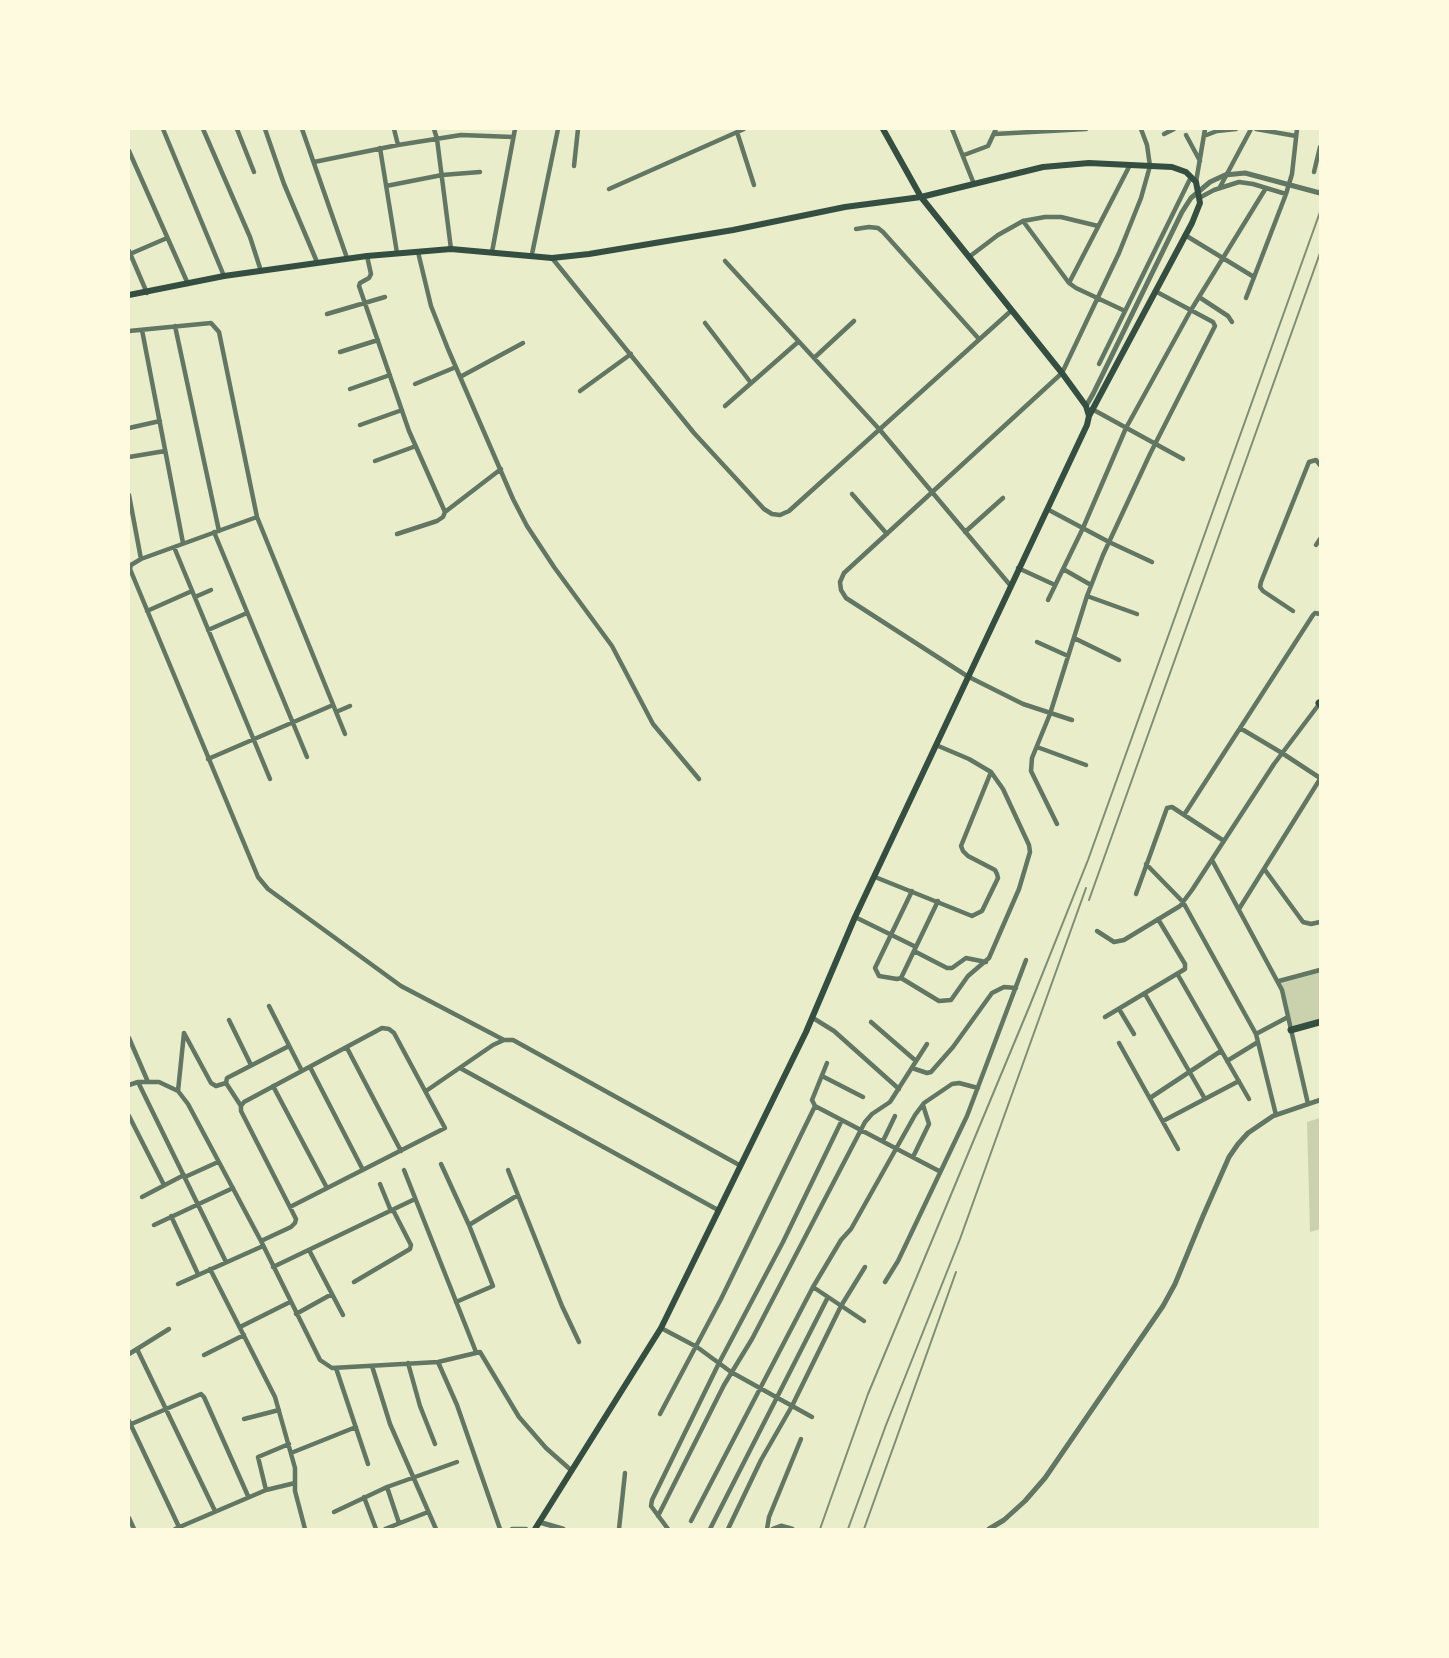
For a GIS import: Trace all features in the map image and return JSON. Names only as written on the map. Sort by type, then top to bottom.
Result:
[{"type":"main road","points":[[883,129],[921,196],[1091,412]]},
{"type":"main road","points":[[129,295],[224,276],[367,256],[451,249],[532,254],[552,258],[589,254],[733,230],[845,207],[921,196],[1043,167],[1089,163],[1172,167],[1185,172],[1193,179],[1200,203],[1091,412],[1083,436],[1046,508],[855,917],[813,1018],[741,1166],[661,1328],[534,1529]]},
{"type":"main road","points":[[1291,1030],[1320,1022]]},
{"type":"street","points":[[164,129],[224,276]]},
{"type":"street","points":[[203,129],[250,237],[261,271]]},
{"type":"street","points":[[245,129],[237,131],[254,172]]},
{"type":"street","points":[[264,129],[317,262]]},
{"type":"street","points":[[302,129],[347,258]]},
{"type":"street","points":[[394,129],[398,145]]},
{"type":"street","points":[[434,129],[451,249]]},
{"type":"street","points":[[492,252],[515,129]]},
{"type":"street","points":[[532,254],[558,129]]},
{"type":"street","points":[[574,166],[578,129]]},
{"type":"street","points":[[609,189],[744,129]]},
{"type":"street","points":[[952,129],[974,184]]},
{"type":"street","points":[[964,155],[988,146],[996,131],[1086,129]]},
{"type":"street","points":[[1072,720],[1023,704],[967,676],[846,598],[841,590],[840,582],[844,573],[1062,373],[1119,253],[1141,198],[1150,166],[1142,129]]},
{"type":"street","points":[[1164,134],[1174,129]]},
{"type":"street","points":[[1099,364],[1193,179],[1200,160],[1205,129]]},
{"type":"street","points":[[1204,136],[1217,131],[1236,129]]},
{"type":"street","points":[[1220,187],[1251,129]]},
{"type":"street","points":[[1256,129],[1296,136]]},
{"type":"street","points":[[1246,298],[1286,194],[1292,174],[1297,129]]},
{"type":"street","points":[[737,132],[754,185]]},
{"type":"street","points":[[314,162],[380,148],[468,135],[513,137]]},
{"type":"street","points":[[1186,135],[1200,160]]},
{"type":"street","points":[[1314,172],[1320,147]]},
{"type":"street","points":[[380,148],[397,254]]},
{"type":"street","points":[[129,151],[188,284]]},
{"type":"street","points":[[1069,283],[1130,165]]},
{"type":"street","points":[[386,186],[442,175],[480,172]]},
{"type":"street","points":[[1086,406],[1191,198],[1210,182],[1225,175],[1245,173],[1320,193]]},
{"type":"street","points":[[1199,198],[1220,187],[1239,182],[1286,194]]},
{"type":"street","points":[[1048,600],[1083,528],[1126,428],[1198,297],[1266,188]]},
{"type":"street","points":[[969,257],[998,235],[1023,221],[1061,217],[1098,226]]},
{"type":"street","points":[[1023,221],[1069,283],[1125,311]]},
{"type":"street","points":[[856,229],[878,228],[883,232],[979,339]]},
{"type":"street","points":[[1185,235],[1254,277]]},
{"type":"street","points":[[147,293],[130,252],[167,238]]},
{"type":"street","points":[[418,252],[431,306],[527,526],[612,646],[653,724],[699,779]]},
{"type":"street","points":[[367,256],[371,274],[359,286],[402,410],[445,512]]},
{"type":"street","points":[[552,258],[694,433],[764,508],[772,514],[780,515],[789,511],[1012,310]]},
{"type":"street","points":[[724,261],[880,430],[1010,585]]},
{"type":"street","points":[[1057,824],[1030,765],[1050,714],[1087,596],[1109,542],[1155,444],[1215,326],[1213,322],[1155,291]]},
{"type":"street","points":[[327,314],[385,297]]},
{"type":"street","points":[[1198,297],[1228,316],[1232,322]]},
{"type":"street","points":[[814,358],[854,321]]},
{"type":"street","points":[[129,331],[211,323],[219,332],[257,517],[345,734]]},
{"type":"street","points":[[705,323],[751,383]]},
{"type":"street","points":[[175,326],[216,531],[247,613],[307,757]]},
{"type":"street","points":[[142,330],[183,543]]},
{"type":"street","points":[[340,352],[378,340]]},
{"type":"street","points":[[725,406],[798,342]]},
{"type":"street","points":[[460,376],[523,343]]},
{"type":"street","points":[[580,392],[631,354]]},
{"type":"street","points":[[415,384],[456,367]]},
{"type":"street","points":[[350,389],[390,375]]},
{"type":"street","points":[[360,425],[402,410]]},
{"type":"street","points":[[1091,412],[1183,459]]},
{"type":"street","points":[[129,428],[160,422]]},
{"type":"street","points":[[375,461],[416,446]]},
{"type":"street","points":[[129,457],[165,451]]},
{"type":"street","points":[[1293,610],[1260,587],[1310,462],[1316,460],[1320,465]]},
{"type":"street","points":[[397,534],[437,521],[443,517],[445,512],[501,470]]},
{"type":"street","points":[[129,495],[141,559]]},
{"type":"street","points":[[852,495],[887,534]]},
{"type":"street","points":[[965,532],[1003,498]]},
{"type":"street","points":[[1046,508],[1152,562]]},
{"type":"street","points":[[257,517],[141,559],[131,565],[130,569],[258,877],[268,889],[401,986],[504,1040],[513,1040],[523,1044],[741,1166]]},
{"type":"street","points":[[1316,545],[1320,539]]},
{"type":"street","points":[[174,547],[270,779]]},
{"type":"street","points":[[1018,568],[1055,585]]},
{"type":"street","points":[[1063,569],[1091,585]]},
{"type":"street","points":[[147,611],[192,591]]},
{"type":"street","points":[[195,597],[211,591]]},
{"type":"street","points":[[1087,596],[1137,614]]},
{"type":"street","points":[[208,630],[247,613]]},
{"type":"street","points":[[1184,815],[1312,615],[1320,614]]},
{"type":"street","points":[[1074,638],[1119,660]]},
{"type":"street","points":[[1037,642],[1068,656]]},
{"type":"street","points":[[1097,931],[1118,942],[1183,902],[1282,753],[1320,704]]},
{"type":"street","points":[[208,759],[333,705]]},
{"type":"street","points":[[336,712],[350,706]]},
{"type":"street","points":[[1239,909],[1320,778],[1240,728]]},
{"type":"street","points":[[901,978],[939,1001],[951,1000],[968,976],[986,962],[1019,889],[1030,852],[1029,845],[1003,789],[990,772],[969,759],[936,745]]},
{"type":"street","points":[[1037,747],[1086,765]]},
{"type":"street","points":[[875,877],[972,916],[982,910],[998,878],[994,870],[968,856],[961,846],[990,772]]},
{"type":"street","points":[[1136,894],[1167,808],[1172,807],[1224,841]]},
{"type":"street","points":[[1212,860],[1279,981],[1308,1104]]},
{"type":"street","points":[[1146,864],[1183,902],[1256,1034],[1276,1115]]},
{"type":"street","points":[[1265,870],[1303,922],[1311,924],[1320,922]]},
{"type":"street","points":[[912,891],[875,972],[879,976],[897,980],[901,978],[938,902]]},
{"type":"street","points":[[855,917],[947,968],[952,968],[966,958],[986,962]]},
{"type":"street","points":[[1105,1017],[1185,969],[1185,964],[1158,919]]},
{"type":"street","points":[[885,1282],[898,1262],[978,1088],[1026,960]]},
{"type":"street","points":[[1279,981],[1320,970]]},
{"type":"street","points":[[1178,975],[1249,1099]]},
{"type":"street","points":[[912,1068],[927,1073],[931,1072],[953,1047],[992,993],[1004,987],[1016,988]]},
{"type":"street","points":[[1145,994],[1205,1099]]},
{"type":"street","points":[[269,1006],[302,1071]]},
{"type":"street","points":[[1119,1009],[1134,1034]]},
{"type":"street","points":[[1256,1034],[1288,1017]]},
{"type":"street","points":[[813,1018],[834,1031],[899,1089]]},
{"type":"street","points":[[229,1020],[251,1065]]},
{"type":"street","points":[[871,1022],[916,1061]]},
{"type":"street","points":[[241,1106],[244,1102],[382,1028],[394,1033],[428,1089],[445,1128],[290,1207]]},
{"type":"street","points":[[178,1091],[184,1033],[211,1083],[216,1086],[226,1083]]},
{"type":"street","points":[[129,1038],[148,1082]]},
{"type":"street","points":[[428,1089],[504,1040]]},
{"type":"street","points":[[1227,1062],[1258,1042]]},
{"type":"street","points":[[1119,1043],[1178,1149]]},
{"type":"street","points":[[658,1516],[731,1372],[752,1340],[861,1129],[872,1114],[890,1102],[927,1044]]},
{"type":"street","points":[[226,1083],[227,1078],[233,1074],[289,1046]]},
{"type":"street","points":[[347,1048],[401,1151]]},
{"type":"street","points":[[1150,1098],[1221,1051]]},
{"type":"street","points":[[827,1063],[812,1100],[815,1106],[939,1171]]},
{"type":"street","points":[[310,1066],[363,1170]]},
{"type":"street","points":[[460,1068],[718,1210]]},
{"type":"street","points":[[822,1076],[863,1097]]},
{"type":"street","points":[[1163,1121],[1239,1081]]},
{"type":"street","points":[[138,1082],[226,1262]]},
{"type":"street","points":[[129,1085],[138,1082],[159,1082],[178,1091],[188,1104],[320,1360],[336,1368],[438,1362],[476,1352],[483,1354],[519,1417],[546,1448],[572,1471]]},
{"type":"street","points":[[178,1284],[262,1244],[295,1223],[296,1219],[241,1111],[241,1106],[226,1083]]},
{"type":"street","points":[[691,1521],[813,1287],[841,1240],[851,1229],[923,1105],[952,1084],[959,1083],[978,1088]]},
{"type":"street","points":[[273,1086],[327,1188]]},
{"type":"street","points":[[989,1529],[1004,1520],[1025,1501],[1058,1460],[1169,1295],[1229,1157],[1248,1133],[1276,1115],[1320,1100]]},
{"type":"street","points":[[913,1157],[929,1124],[923,1105]]},
{"type":"street","points":[[660,1414],[697,1347],[762,1218],[815,1106]]},
{"type":"street","points":[[129,1116],[164,1185]]},
{"type":"street","points":[[883,1141],[895,1116]]},
{"type":"street","points":[[668,1529],[651,1506],[652,1500],[842,1120]]},
{"type":"street","points":[[142,1197],[218,1162]]},
{"type":"street","points":[[441,1164],[469,1225],[493,1286],[456,1302]]},
{"type":"street","points":[[404,1170],[476,1352]]},
{"type":"street","points":[[508,1170],[562,1306],[579,1342]]},
{"type":"street","points":[[354,1282],[410,1249],[411,1245],[380,1184]]},
{"type":"street","points":[[154,1225],[233,1188]]},
{"type":"street","points":[[469,1225],[518,1196]]},
{"type":"street","points":[[273,1267],[415,1199]]},
{"type":"street","points":[[171,1216],[198,1274]]},
{"type":"street","points":[[309,1250],[343,1315]]},
{"type":"street","points":[[728,1529],[841,1306],[865,1267]]},
{"type":"street","points":[[210,1269],[267,1380],[279,1410],[295,1468],[298,1506],[305,1529]]},
{"type":"street","points":[[813,1287],[864,1322]]},
{"type":"street","points":[[296,1314],[332,1294]]},
{"type":"street","points":[[710,1529],[828,1297]]},
{"type":"street","points":[[240,1327],[290,1302]]},
{"type":"street","points":[[661,1328],[697,1347],[731,1372],[812,1418]]},
{"type":"street","points":[[129,1354],[169,1329]]},
{"type":"street","points":[[204,1355],[244,1335]]},
{"type":"street","points":[[137,1349],[215,1511]]},
{"type":"street","points":[[438,1362],[457,1405],[500,1529]]},
{"type":"street","points":[[408,1364],[420,1406],[435,1444]]},
{"type":"street","points":[[372,1365],[390,1424],[436,1529]]},
{"type":"street","points":[[336,1368],[368,1464]]},
{"type":"street","points":[[248,1496],[201,1394],[196,1394],[130,1423],[177,1528],[248,1496],[295,1483]]},
{"type":"street","points":[[244,1419],[279,1410]]},
{"type":"street","points":[[291,1453],[356,1427]]},
{"type":"street","points":[[767,1529],[769,1517],[801,1439]]},
{"type":"street","points":[[266,1490],[258,1457],[289,1444]]},
{"type":"street","points":[[334,1512],[387,1487],[457,1462]]},
{"type":"street","points":[[619,1529],[625,1473]]},
{"type":"street","points":[[387,1487],[399,1523]]},
{"type":"street","points":[[364,1497],[376,1529]]},
{"type":"street","points":[[385,1529],[428,1512]]},
{"type":"street","points":[[129,1518],[134,1529]]},
{"type":"street","points":[[539,1521],[563,1529]]},
{"type":"street","points":[[773,1529],[781,1526],[792,1529]]},
{"type":"street","points":[[512,1529],[526,1529]]},
{"type":"green space","points":[[1320,970],[1320,1022],[1291,1030],[1279,981]]},
{"type":"green space","points":[[1320,1118],[1320,1229],[1310,1232],[1307,1122]]},
{"type":"railway","points":[[820,1529],[868,1394],[1088,860],[1320,212]]},
{"type":"railway","points":[[1089,900],[1320,253]]},
{"type":"railway","points":[[848,1529],[886,1425],[960,1239],[1086,888]]},
{"type":"railway","points":[[864,1529],[956,1272]]}]
